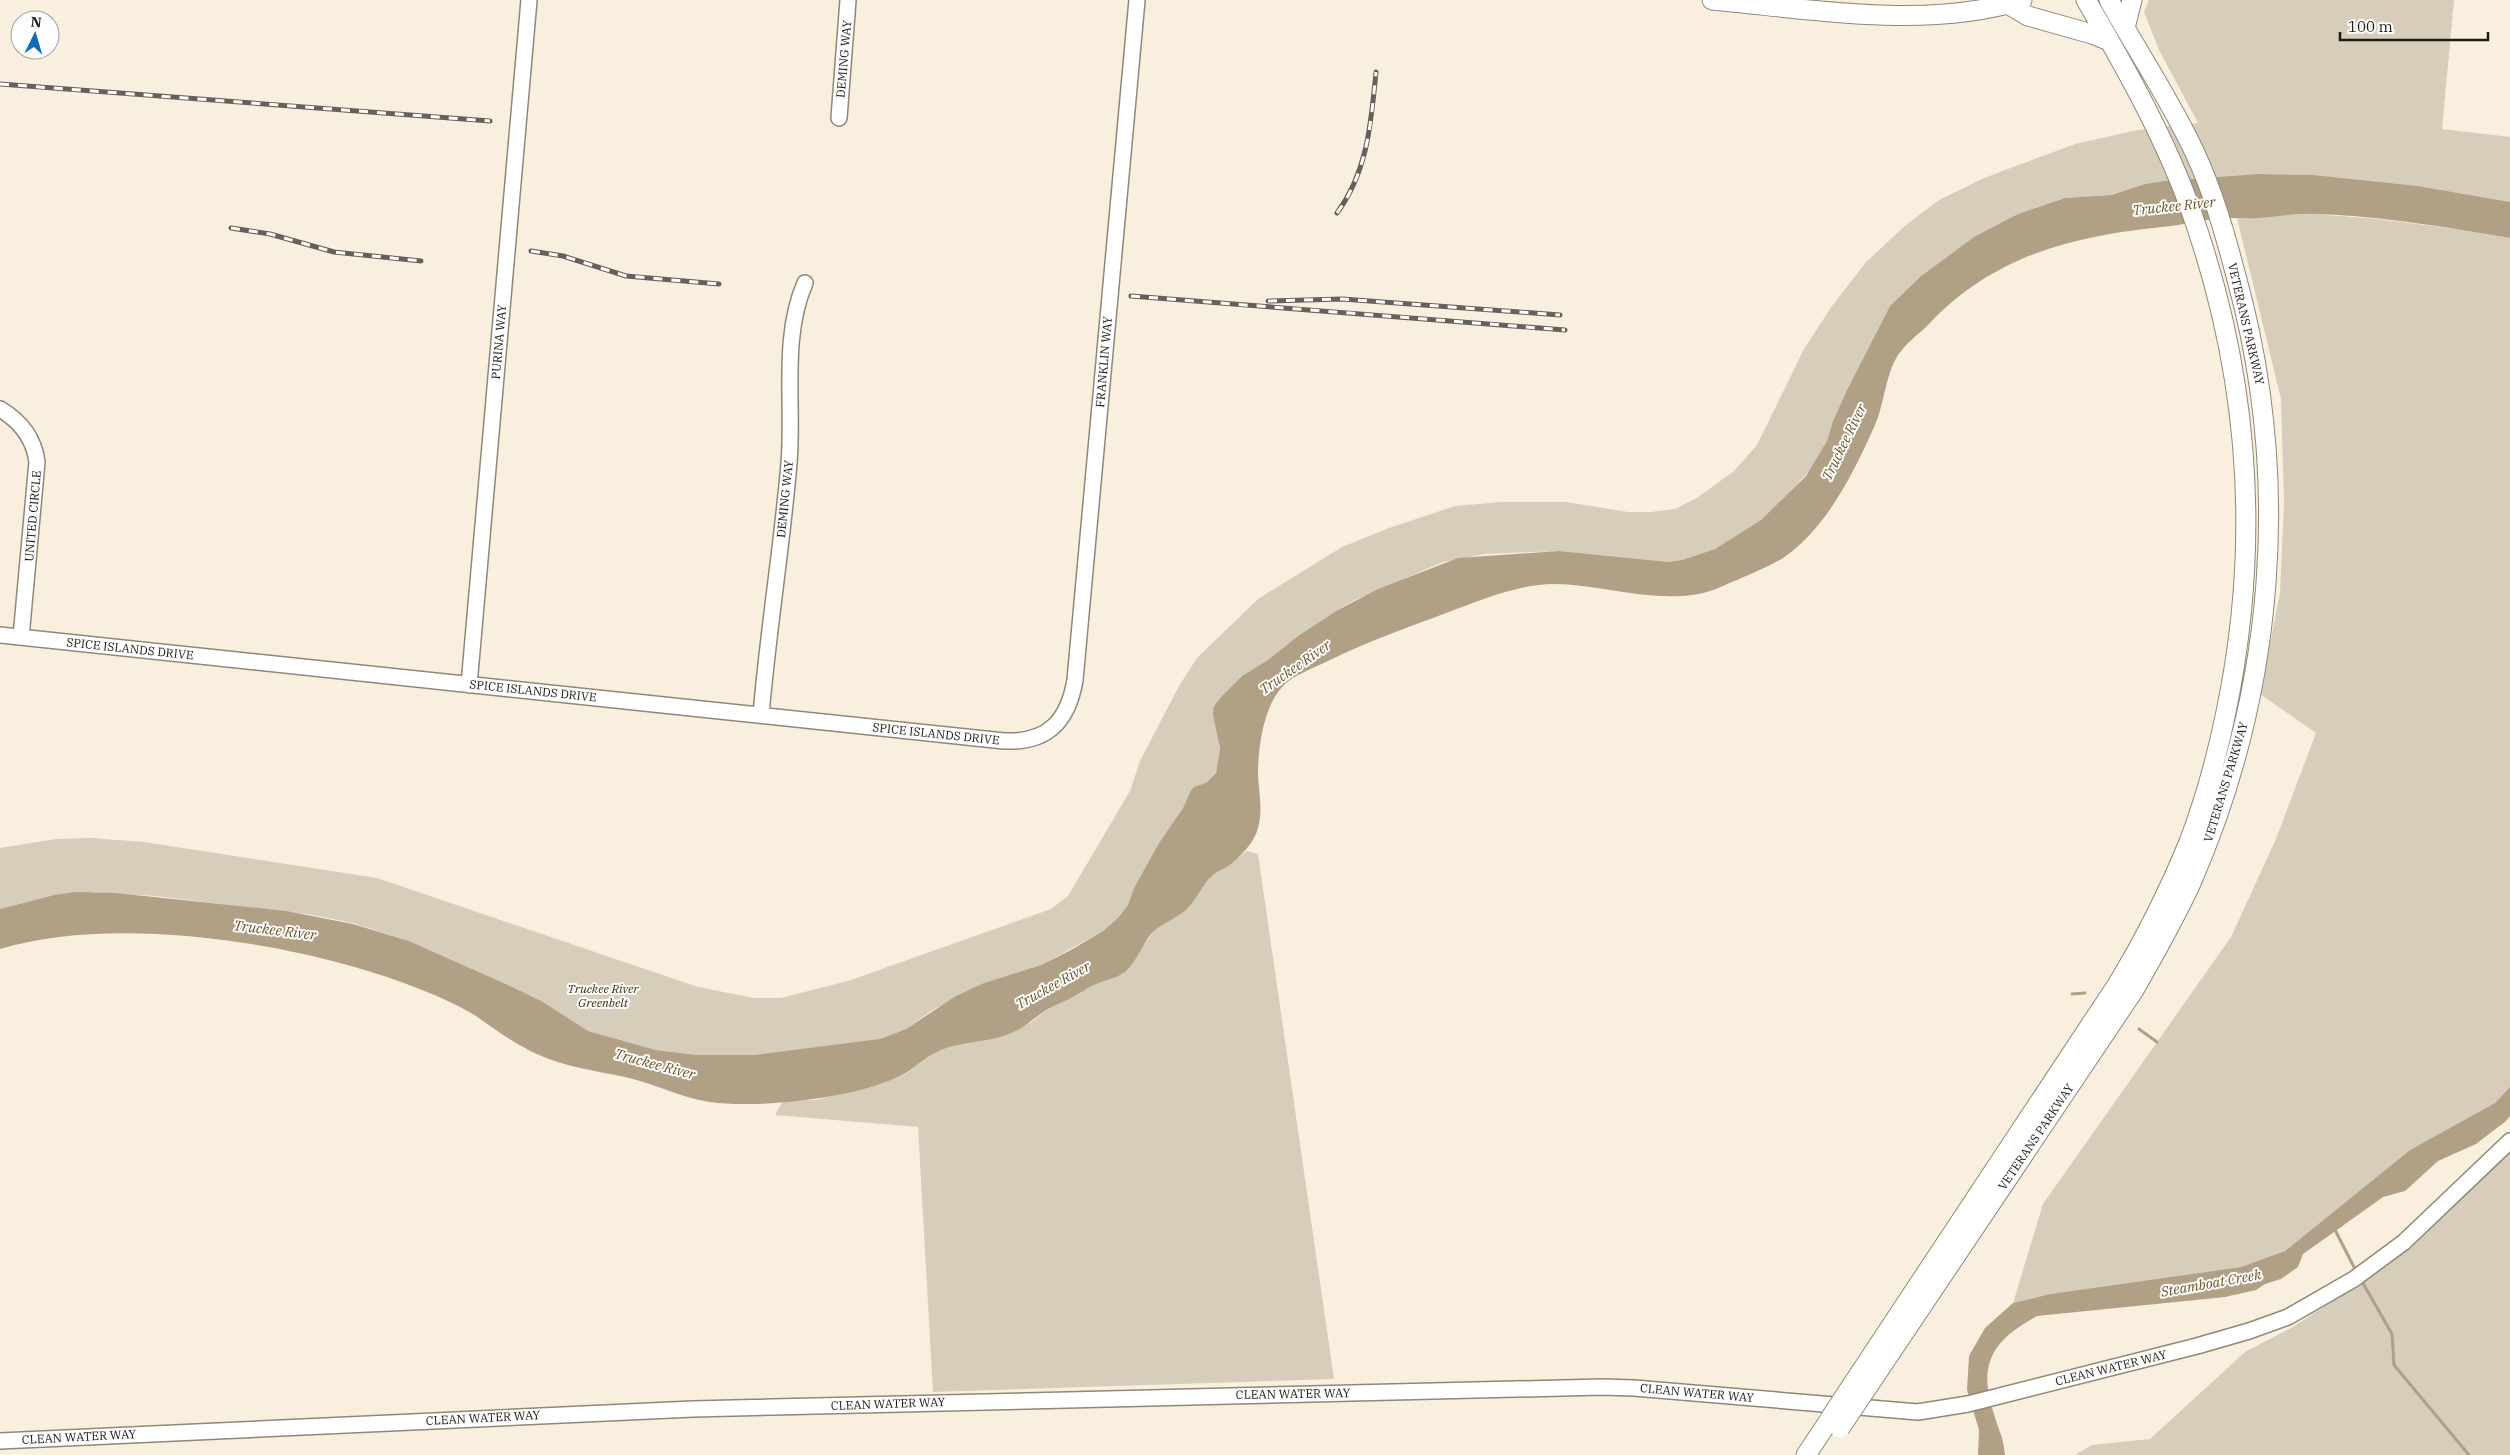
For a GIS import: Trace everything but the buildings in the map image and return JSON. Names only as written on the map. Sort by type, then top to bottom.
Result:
[{"type":"main road","points":[[1712,0],[1912,16],[1967,12],[2015,1],[2028,16],[2071,27],[2107,40]]},
{"type":"main road","name":"VETERANS PARKWAY","points":[[1806,1455],[1834,1425],[1868,1374],[2120,982],[2147,934],[2189,841],[2206,793],[2234,674],[2243,612],[2247,564],[2247,515],[2235,380],[2222,315],[2191,211],[2173,166],[2137,94],[2086,0]]},
{"type":"main road","name":"VETERANS PARKWAY","points":[[1868,1374],[2123,1006],[2156,951],[2190,884],[2222,800],[2240,742],[2254,677],[2263,613],[2267,565],[2267,448],[2260,378],[2245,309],[2210,193],[2195,153],[2158,84],[2109,0]]},
{"type":"main road","points":[[2125,28],[2131,11],[2132,0]]},
{"type":"main road","name":"VETERANS PARKWAY","points":[[1822,1455],[1834,1425]]},
{"type":"street","name":"PURINA WAY","points":[[469,685],[529,0]]},
{"type":"street","name":"DEMING WAY","points":[[839,118],[848,0]]},
{"type":"street","name":"FRANKLIN WAY","points":[[1060,720],[1068,707],[1074,680],[1137,0]]},
{"type":"street","name":"DEMING WAY","points":[[761,715],[789,462],[793,333],[798,302],[805,283]]},
{"type":"street","name":"UNITED CIRCLE","points":[[0,409],[17,421],[26,432],[36,453],[37,462],[20,637]]},
{"type":"street","name":"SPICE ISLANDS DRIVE","points":[[0,635],[1017,742],[1043,734],[1060,720]]},
{"type":"street","name":"CLEAN WATER WAY","points":[[0,1441],[693,1409],[1602,1387],[1653,1389],[1901,1411],[1937,1410],[1997,1397],[2197,1346],[2288,1317],[2329,1295],[2380,1262],[2426,1222],[2510,1141]]},
{"type":"green space","name":"Truckee River Greenbelt","points":[[2149,0],[2454,0],[2442,129],[2510,137],[2510,202],[2418,186],[2314,175],[2259,174],[2145,184],[2110,195],[2065,198],[2018,214],[1956,250],[1921,276],[1890,306],[1847,390],[1833,421],[1827,441],[1815,464],[1784,499],[1761,520],[1715,549],[1682,560],[1669,562],[1559,551],[1485,554],[1443,562],[1355,600],[1336,611],[1298,636],[1269,660],[1242,676],[1214,706],[1220,748],[1216,773],[1206,783],[1190,792],[1183,808],[1159,843],[1134,888],[1128,905],[1118,918],[1103,931],[1041,965],[984,983],[931,1011],[906,1029],[880,1039],[857,1044],[755,1055],[697,1055],[656,1050],[588,1031],[491,978],[409,941],[353,923],[307,914],[155,896],[95,892],[54,895],[0,909],[0,848],[56,839],[91,838],[144,842],[377,878],[698,987],[754,998],[781,998],[848,981],[1051,909],[1068,896],[1130,791],[1140,761],[1179,686],[1197,658],[1258,599],[1342,547],[1389,528],[1455,506],[1502,502],[1566,502],[1628,512],[1651,512],[1675,509],[1697,498],[1734,471],[1757,445],[1804,349],[1832,306],[1866,262],[1906,225],[1939,200],[1984,178],[2075,144],[2138,130],[2198,123],[2159,50],[2144,12]]},
{"type":"green space","points":[[2292,214],[2374,219],[2428,225],[2510,238],[2510,1087],[2495,1103],[2410,1150],[2285,1251],[2241,1267],[2050,1294],[2013,1303],[2043,1204],[2231,937],[2276,839],[2316,733],[2260,694],[2280,593],[2284,504],[2281,399],[2237,218],[2262,218]]},
{"type":"green space","points":[[1247,851],[1258,854],[1334,1379],[933,1392],[918,1127],[775,1115],[783,1101],[816,1100],[880,1084],[905,1074],[936,1052],[958,1044],[1009,1034],[1030,1023],[1048,1009],[1094,984],[1125,971],[1156,928],[1185,910],[1212,875]]},
{"type":"green space","points":[[2510,1154],[2510,1455],[2075,1455],[2092,1445],[2150,1439],[2245,1352],[2293,1327],[2374,1274]]},
{"type":"water","name":"Truckee River","points":[[2259,174],[2314,175],[2418,186],[2510,202],[2510,238],[2356,216],[2298,214],[2259,218],[2226,218],[2103,235],[2071,242],[2010,264],[1982,280],[1955,300],[1901,351],[1890,372],[1875,425],[1838,498],[1813,531],[1799,546],[1783,558],[1716,589],[1697,594],[1656,596],[1594,587],[1554,584],[1515,589],[1376,640],[1295,677],[1281,688],[1274,698],[1264,723],[1258,763],[1260,819],[1254,839],[1236,860],[1210,878],[1187,909],[1151,934],[1126,971],[1048,1009],[1014,1032],[1000,1037],[945,1048],[900,1076],[881,1084],[833,1096],[780,1103],[731,1104],[710,1102],[636,1080],[560,1063],[522,1047],[476,1016],[422,990],[325,959],[270,947],[156,934],[100,934],[48,939],[0,949],[0,909],[54,895],[76,892],[116,893],[286,911],[353,924],[409,941],[512,987],[543,1002],[588,1031],[656,1050],[697,1055],[755,1055],[880,1039],[906,1029],[956,996],[984,983],[1041,965],[1071,950],[1103,931],[1118,918],[1128,905],[1134,888],[1159,843],[1183,808],[1190,792],[1194,787],[1206,783],[1216,773],[1220,748],[1213,715],[1214,706],[1242,676],[1268,660],[1298,636],[1336,611],[1378,589],[1458,558],[1559,551],[1669,562],[1682,560],[1715,549],[1761,520],[1806,476],[1827,441],[1833,421],[1847,390],[1890,306],[1921,276],[1974,237],[2018,214],[2065,198],[2111,195],[2145,184],[2165,181]]},
{"type":"water","name":"Steamboat Creek","points":[[2510,1087],[2510,1116],[2506,1121],[2476,1144],[2438,1161],[2405,1191],[2383,1197],[2303,1254],[2298,1267],[2281,1279],[2265,1284],[2256,1290],[2225,1297],[2037,1316],[2022,1325],[2009,1334],[1993,1355],[1987,1381],[1989,1396],[2002,1438],[2005,1455],[1978,1455],[1979,1430],[1967,1390],[1969,1356],[1985,1328],[2013,1303],[2050,1294],[2241,1267],[2285,1251],[2410,1150],[2495,1103]]},
{"type":"waterway","points":[[2072,994],[2085,993]]},
{"type":"waterway","points":[[2139,1029],[2157,1042]]},
{"type":"waterway","points":[[2334,1228],[2356,1271]]},
{"type":"waterway","points":[[2360,1278],[2392,1334],[2394,1365],[2469,1455]]},
{"type":"railway","points":[[1337,213],[1347,197],[1362,163],[1370,128],[1376,72]]},
{"type":"railway","points":[[0,84],[490,121]]},
{"type":"railway","points":[[231,228],[270,234],[334,252],[421,261]]},
{"type":"railway","points":[[531,251],[563,256],[626,276],[719,284]]},
{"type":"railway","points":[[1131,296],[1565,330]]},
{"type":"railway","points":[[1268,301],[1342,299],[1560,315]]}]
